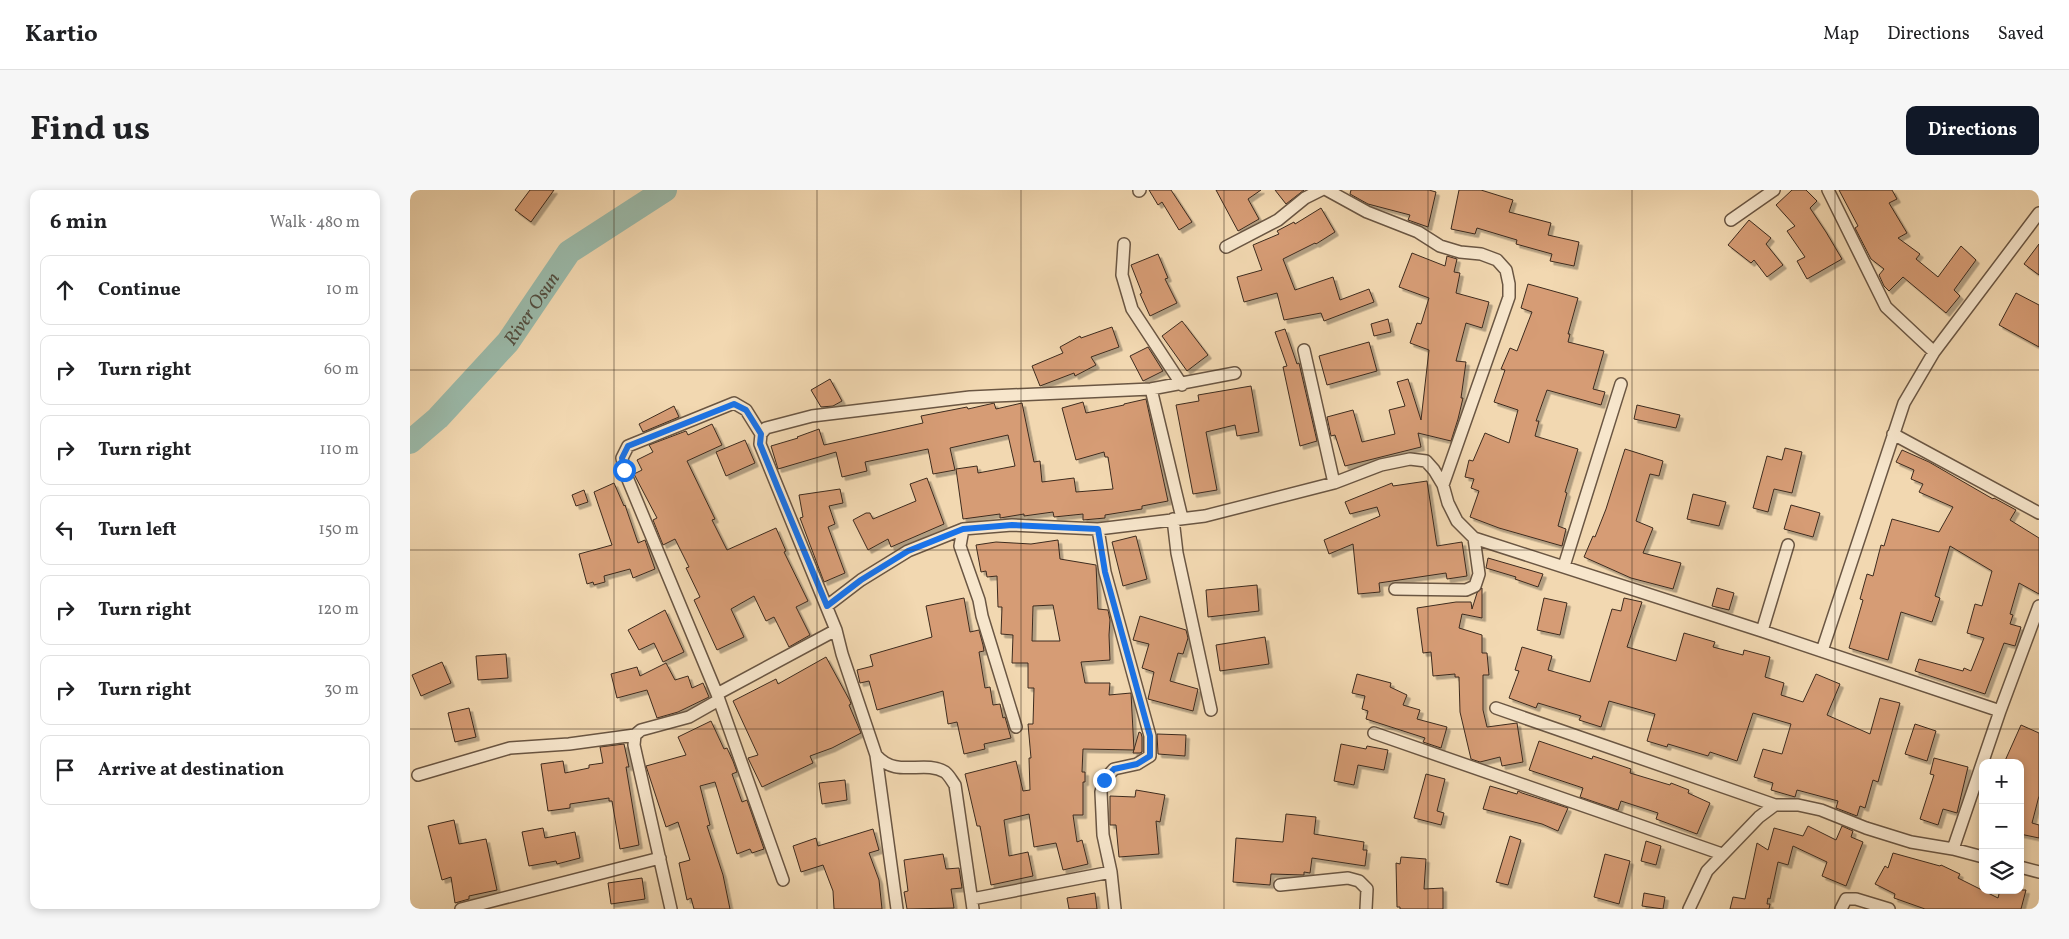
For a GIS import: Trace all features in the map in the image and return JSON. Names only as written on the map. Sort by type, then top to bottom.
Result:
[{"type":"street","points":[[1226,247],[1278,220],[1305,198],[1321,190]]},
{"type":"street","points":[[1327,190],[1367,212],[1418,232],[1440,246],[1460,252],[1480,254],[1497,260],[1506,270],[1509,297],[1444,485]]},
{"type":"street","points":[[1731,220],[1774,190]]},
{"type":"street","points":[[1828,190],[1886,307],[1934,352]]},
{"type":"street","points":[[1822,651],[1904,403],[1934,352],[2039,212]]},
{"type":"street","points":[[1124,244],[1122,274],[1132,309],[1182,385]]},
{"type":"street","points":[[1304,350],[1334,483]]},
{"type":"street","points":[[897,909],[876,755],[842,654],[836,630],[760,444],[761,434],[766,428],[812,416],[970,397],[1151,389],[1182,385],[1235,373]]},
{"type":"street","points":[[1564,566],[1620,384]]},
{"type":"street","points":[[1151,389],[1178,518],[1177,553],[1211,710]]},
{"type":"street","points":[[761,434],[746,410],[734,404],[628,446],[622,458],[624,470],[718,697],[783,880]]},
{"type":"street","points":[[1893,434],[2039,513]]},
{"type":"street","points":[[827,606],[861,580],[908,551],[963,529],[1012,525],[1098,529],[1205,516],[1334,483],[1381,465],[1410,459],[1426,461],[1444,485],[1448,503],[1457,521],[1474,538],[1762,631],[2000,711]]},
{"type":"street","points":[[963,529],[960,546],[964,561],[979,600],[982,616],[1016,727]]},
{"type":"street","points":[[1098,529],[1105,572],[1150,736],[1150,756],[1137,764],[1114,769],[1104,780],[1101,792],[1103,835],[1112,872],[1115,909]]},
{"type":"street","points":[[1395,589],[1466,590],[1476,586],[1479,574],[1474,538]]},
{"type":"street","points":[[1762,631],[1788,545]]},
{"type":"street","points":[[1953,849],[2000,711],[2039,606]]},
{"type":"street","points":[[418,775],[510,748],[569,744],[634,735],[641,730],[689,717],[718,697],[836,630]]},
{"type":"street","points":[[1496,708],[1775,804],[1798,805],[1821,810],[1866,828],[1911,842],[1953,849],[1979,856]]},
{"type":"street","points":[[1374,733],[1722,854]]},
{"type":"street","points":[[634,735],[634,744],[671,909]]},
{"type":"street","points":[[876,755],[890,766],[936,768],[947,773],[955,785],[972,904],[1112,872]]},
{"type":"street","points":[[1689,909],[1707,871],[1759,817],[1775,804]]},
{"type":"street","points":[[461,909],[660,858]]},
{"type":"street","points":[[2024,868],[2039,872]]},
{"type":"street","points":[[1280,885],[1348,878],[1359,881],[1366,889],[1366,909]]},
{"type":"street","points":[[1841,909],[1846,899],[1856,899],[1889,909]]},
{"type":"building","points":[[530,190],[554,190],[531,222],[515,210]]},
{"type":"building","points":[[1149,190],[1171,190],[1192,222],[1179,230],[1162,202],[1158,205]]},
{"type":"building","points":[[1216,190],[1261,190],[1248,199],[1259,219],[1238,231]]},
{"type":"building","points":[[1275,190],[1304,190],[1286,204]]},
{"type":"building","points":[[1351,190],[1429,190],[1436,192],[1428,227],[1408,220],[1410,215],[1368,204],[1350,194]]},
{"type":"building","points":[[1459,190],[1481,190],[1513,200],[1509,212],[1551,223],[1548,235],[1579,242],[1574,266],[1550,261],[1552,254],[1516,244],[1517,240],[1477,228],[1475,234],[1451,229]]},
{"type":"building","points":[[1792,190],[1806,190],[1817,201],[1810,208],[1842,259],[1807,279],[1797,261],[1805,257],[1787,231],[1795,226],[1776,205]]},
{"type":"building","points":[[1839,190],[1892,190],[1897,199],[1889,203],[1907,233],[1898,238],[1920,254],[1916,259],[1938,277],[1961,246],[1976,260],[1954,290],[1960,296],[1946,313],[1903,277],[1889,291],[1884,286],[1879,275],[1884,269],[1871,259],[1855,228],[1858,226]]},
{"type":"building","points":[[1321,208],[1335,232],[1316,244],[1283,259],[1295,290],[1333,277],[1340,300],[1369,289],[1374,302],[1324,321],[1321,313],[1284,320],[1277,293],[1244,302],[1237,277],[1262,270],[1253,245],[1279,234],[1277,231],[1294,222],[1295,224]]},
{"type":"building","points":[[1749,220],[1771,238],[1766,244],[1783,265],[1767,277],[1754,260],[1751,263],[1728,245]]},
{"type":"building","points":[[2039,244],[2039,275],[2024,264]]},
{"type":"building","points":[[1412,253],[1445,266],[1447,256],[1457,259],[1454,272],[1460,273],[1456,293],[1489,302],[1482,328],[1466,323],[1456,361],[1466,362],[1461,398],[1463,398],[1458,419],[1451,441],[1418,433],[1421,447],[1345,466],[1335,435],[1331,436],[1327,417],[1353,410],[1362,442],[1395,434],[1389,410],[1405,406],[1397,382],[1408,379],[1421,420],[1429,350],[1410,343],[1417,323],[1421,324],[1429,298],[1399,287]]},
{"type":"building","points":[[1158,254],[1168,278],[1165,279],[1177,303],[1150,316],[1140,294],[1142,293],[1131,265]]},
{"type":"building","points":[[1528,284],[1578,298],[1568,334],[1570,334],[1568,342],[1604,351],[1593,389],[1605,392],[1601,405],[1547,390],[1536,421],[1539,421],[1535,436],[1578,449],[1565,492],[1567,493],[1558,526],[1566,529],[1562,546],[1499,528],[1470,517],[1479,491],[1471,488],[1474,479],[1465,477],[1469,460],[1473,461],[1485,433],[1509,443],[1518,410],[1494,402],[1505,370],[1501,369],[1510,348],[1517,351],[1532,312],[1521,308]]},
{"type":"building","points":[[2016,293],[2039,305],[2039,347],[1999,325]]},
{"type":"building","points":[[1388,319],[1391,332],[1374,336],[1371,324]]},
{"type":"building","points":[[1182,321],[1208,355],[1187,371],[1162,336]]},
{"type":"building","points":[[1112,327],[1119,347],[1091,357],[1096,365],[1075,376],[1074,373],[1040,386],[1032,366],[1063,353],[1060,347],[1080,336],[1081,338]]},
{"type":"building","points":[[1285,329],[1297,364],[1299,363],[1317,441],[1300,446],[1283,367],[1287,366],[1275,332]]},
{"type":"building","points":[[1369,342],[1377,371],[1327,385],[1319,356]]},
{"type":"building","points":[[1148,347],[1163,371],[1143,381],[1130,356]]},
{"type":"building","points":[[830,379],[842,401],[833,406],[821,407],[811,390]]},
{"type":"building","points":[[1251,386],[1259,432],[1237,436],[1235,425],[1206,432],[1217,490],[1193,494],[1176,405],[1199,401],[1198,395]]},
{"type":"building","points":[[1146,399],[1168,501],[1142,506],[1142,509],[1105,515],[1105,518],[1083,520],[1083,514],[1054,517],[1053,512],[1000,518],[1000,514],[963,519],[956,469],[977,466],[978,473],[1015,466],[1008,435],[950,448],[955,470],[933,474],[928,449],[865,462],[867,471],[842,477],[836,452],[778,469],[771,446],[819,429],[824,445],[923,423],[921,416],[994,403],[996,409],[1022,403],[1034,462],[1040,461],[1042,482],[1074,478],[1076,492],[1113,489],[1108,457],[1105,457],[1104,452],[1076,460],[1062,408],[1083,402],[1086,413]]},
{"type":"building","points":[[1637,405],[1680,415],[1676,428],[1634,419]]},
{"type":"building","points":[[674,406],[679,417],[643,432],[639,424]]},
{"type":"building","points":[[712,424],[722,445],[687,461],[715,519],[712,520],[727,550],[776,528],[786,551],[784,552],[808,601],[796,607],[810,635],[789,647],[774,617],[766,621],[754,596],[731,609],[744,637],[717,650],[694,600],[700,597],[686,568],[689,567],[675,539],[663,545],[653,520],[657,518],[634,474],[642,470],[637,460],[653,452],[649,445],[686,431],[688,435]]},
{"type":"building","points":[[745,440],[755,463],[726,476],[716,452]]},
{"type":"building","points":[[1785,448],[1802,452],[1792,493],[1774,489],[1768,512],[1753,508],[1767,456],[1782,460]]},
{"type":"building","points":[[1625,449],[1663,461],[1659,476],[1650,474],[1636,521],[1653,528],[1643,553],[1681,563],[1673,589],[1631,578],[1584,557],[1593,536],[1595,537],[1606,509]]},
{"type":"building","points":[[1902,450],[1929,462],[2016,510],[2010,520],[2039,538],[2039,594],[2019,583],[2010,614],[2013,615],[2010,624],[2021,627],[2015,646],[2004,643],[1985,694],[1915,671],[1919,659],[1963,671],[1964,668],[1971,671],[1984,638],[1967,633],[1975,604],[1982,606],[1992,571],[1950,546],[1935,596],[1940,598],[1932,622],[1901,612],[1888,660],[1849,648],[1863,600],[1860,599],[1867,574],[1873,576],[1881,545],[1884,546],[1892,519],[1939,532],[1953,507],[1919,492],[1923,484],[1911,479],[1914,470],[1896,462]]},
{"type":"building","points":[[927,478],[944,524],[891,547],[888,539],[868,550],[853,520],[866,513],[870,513],[873,519],[916,501],[910,484]]},
{"type":"building","points":[[1427,481],[1437,546],[1462,542],[1467,576],[1447,579],[1446,573],[1379,583],[1380,592],[1358,594],[1353,544],[1329,554],[1324,540],[1380,516],[1377,507],[1350,514],[1345,502],[1392,483],[1393,486]]},
{"type":"building","points":[[614,483],[625,505],[638,543],[645,540],[655,569],[633,578],[630,569],[604,576],[605,582],[594,585],[593,582],[587,584],[579,554],[612,545],[594,492]]},
{"type":"building","points":[[840,489],[843,503],[829,506],[835,524],[828,527],[845,573],[824,582],[800,518],[803,517],[799,495]]},
{"type":"building","points":[[584,490],[588,502],[576,506],[572,495]]},
{"type":"building","points":[[1693,494],[1726,502],[1719,526],[1687,519]]},
{"type":"building","points":[[1791,505],[1820,513],[1813,537],[1784,529]]},
{"type":"building","points":[[1136,536],[1147,579],[1123,586],[1112,542]]},
{"type":"building","points":[[1058,540],[1060,559],[1096,565],[1098,609],[1108,610],[1110,620],[1110,660],[1081,662],[1085,683],[1110,683],[1109,695],[1131,693],[1134,750],[1083,749],[1082,772],[1085,772],[1085,782],[1083,782],[1083,815],[1073,815],[1077,842],[1082,840],[1088,864],[1063,870],[1056,843],[1034,847],[1029,814],[1004,820],[1009,856],[1028,852],[1033,876],[991,885],[980,826],[977,826],[965,774],[1016,761],[1023,791],[1030,790],[1029,758],[1031,758],[1028,724],[1033,724],[1034,688],[1028,688],[1028,663],[1012,663],[1013,635],[1001,634],[1002,607],[998,607],[997,576],[987,577],[986,571],[981,572],[976,545],[996,542],[1031,544]],"holes":[[[1053,605],[1060,641],[1032,641],[1033,606]]]},
{"type":"building","points":[[1488,558],[1543,574],[1538,587],[1515,579],[1516,577],[1486,568]]},
{"type":"building","points":[[1257,585],[1259,611],[1208,617],[1206,590]]},
{"type":"building","points":[[1482,588],[1482,618],[1462,614],[1459,628],[1482,635],[1482,653],[1487,653],[1489,675],[1483,675],[1483,710],[1487,727],[1517,723],[1523,762],[1502,766],[1500,757],[1480,762],[1471,759],[1460,712],[1459,677],[1455,677],[1455,674],[1433,676],[1431,652],[1423,653],[1417,608],[1456,602],[1471,602],[1472,609],[1477,593]]},
{"type":"building","points":[[1717,588],[1734,593],[1729,610],[1712,606]]},
{"type":"building","points":[[964,598],[970,632],[979,630],[983,645],[984,651],[979,652],[985,688],[990,687],[993,705],[1000,704],[1011,738],[984,744],[985,749],[964,754],[957,722],[948,724],[943,691],[877,710],[869,681],[860,683],[857,670],[873,666],[870,655],[932,637],[926,606]]},
{"type":"building","points":[[1544,598],[1567,603],[1560,635],[1537,630]]},
{"type":"building","points":[[1624,598],[1642,602],[1627,647],[1676,661],[1684,633],[1715,642],[1713,647],[1743,655],[1744,650],[1770,657],[1765,677],[1784,683],[1781,695],[1803,702],[1816,674],[1840,684],[1827,715],[1870,734],[1880,698],[1900,703],[1878,782],[1873,780],[1865,808],[1860,806],[1857,816],[1836,808],[1838,801],[1797,790],[1795,797],[1771,790],[1773,783],[1754,777],[1763,749],[1782,754],[1791,724],[1753,713],[1737,761],[1710,752],[1708,756],[1668,744],[1667,747],[1647,741],[1655,714],[1609,701],[1601,727],[1579,720],[1581,716],[1538,703],[1536,708],[1509,698],[1519,671],[1515,670],[1522,647],[1552,656],[1548,670],[1590,682],[1612,609],[1621,611]]},
{"type":"building","points":[[665,610],[684,652],[663,662],[654,643],[639,650],[628,630]]},
{"type":"building","points":[[1140,616],[1186,630],[1188,638],[1183,654],[1178,653],[1170,681],[1198,689],[1193,711],[1148,699],[1154,672],[1142,668],[1149,644],[1133,640]]},
{"type":"building","points":[[1265,637],[1269,664],[1220,671],[1216,645]]},
{"type":"building","points":[[506,654],[508,678],[478,680],[476,656]]},
{"type":"building","points":[[826,657],[850,701],[851,704],[849,705],[861,733],[832,748],[810,756],[813,763],[762,787],[748,758],[758,755],[733,701],[776,679],[778,684]]},
{"type":"building","points":[[442,662],[451,683],[421,696],[412,675]]},
{"type":"building","points":[[666,663],[675,680],[688,676],[692,688],[703,683],[709,697],[678,712],[657,718],[647,690],[617,698],[611,674],[637,667],[640,676]]},
{"type":"building","points":[[1357,674],[1391,683],[1390,687],[1407,695],[1403,705],[1420,710],[1417,719],[1447,727],[1441,748],[1423,742],[1425,738],[1366,719],[1368,711],[1362,709],[1365,696],[1352,693]]},
{"type":"building","points":[[469,708],[476,737],[455,742],[448,713]]},
{"type":"building","points":[[711,721],[724,749],[727,748],[733,761],[737,772],[732,774],[742,802],[747,800],[764,849],[752,853],[750,849],[737,854],[715,782],[700,786],[710,825],[707,826],[723,875],[730,909],[694,909],[691,898],[687,900],[679,863],[690,860],[678,822],[666,827],[646,766],[686,755],[678,737]]},
{"type":"building","points":[[1915,724],[1936,731],[1927,761],[1905,754]]},
{"type":"building","points":[[2021,725],[2039,733],[2039,796],[2032,823],[2039,825],[2039,838],[2024,835],[2024,759],[2006,759]]},
{"type":"building","points":[[1139,732],[1142,737],[1142,752],[1133,753]]},
{"type":"building","points":[[1157,734],[1186,735],[1185,756],[1158,754]]},
{"type":"building","points":[[1539,741],[1592,759],[1593,756],[1631,769],[1630,773],[1670,785],[1671,783],[1689,790],[1688,793],[1710,803],[1697,834],[1656,819],[1658,813],[1621,801],[1618,810],[1580,797],[1583,788],[1529,770]]},
{"type":"building","points":[[624,744],[629,767],[626,767],[639,845],[620,849],[612,801],[609,801],[609,798],[570,804],[570,808],[548,811],[541,764],[563,761],[565,773],[589,768],[589,765],[603,763],[600,747]]},
{"type":"building","points":[[1341,744],[1366,749],[1367,746],[1388,750],[1384,770],[1358,765],[1354,785],[1334,781]]},
{"type":"building","points":[[1934,758],[1968,767],[1957,813],[1943,809],[1938,825],[1920,819],[1934,775],[1930,774]]},
{"type":"building","points":[[1426,774],[1445,779],[1437,811],[1444,813],[1441,825],[1414,818]]},
{"type":"building","points":[[845,780],[847,800],[822,804],[819,783]]},
{"type":"building","points":[[1490,786],[1517,794],[1518,791],[1568,808],[1558,831],[1542,824],[1483,809]]},
{"type":"building","points":[[1136,790],[1165,795],[1160,822],[1156,821],[1159,854],[1119,857],[1116,825],[1110,825],[1110,796],[1135,797]]},
{"type":"building","points":[[1286,814],[1316,817],[1314,834],[1364,842],[1363,850],[1367,850],[1365,866],[1312,858],[1310,873],[1304,872],[1304,875],[1271,874],[1270,885],[1233,882],[1236,838],[1283,842]]},
{"type":"building","points":[[454,820],[459,844],[486,839],[497,890],[469,896],[469,899],[455,903],[451,877],[442,880],[428,826]]},
{"type":"building","points":[[1808,826],[1836,840],[1842,826],[1853,831],[1851,837],[1863,842],[1846,886],[1822,876],[1827,862],[1793,846],[1788,865],[1778,862],[1770,899],[1768,898],[1767,904],[1770,904],[1769,909],[1730,909],[1733,897],[1745,899],[1757,843],[1768,850],[1774,828],[1803,836]]},
{"type":"building","points":[[543,828],[545,838],[575,832],[580,858],[557,864],[556,861],[529,866],[522,832]]},
{"type":"building","points":[[873,829],[879,850],[869,853],[879,880],[882,909],[834,909],[833,891],[823,865],[801,872],[793,846],[816,838],[818,846]]},
{"type":"building","points":[[1510,836],[1521,840],[1508,885],[1496,882]]},
{"type":"building","points":[[1646,841],[1661,846],[1656,865],[1641,861]]},
{"type":"building","points":[[1893,853],[1941,865],[1960,874],[1958,878],[1979,888],[1979,894],[1990,894],[1998,898],[1999,894],[2024,894],[2024,890],[2026,890],[2021,909],[1925,909],[1894,898],[1895,894],[1875,884],[1885,866],[1888,868]]},
{"type":"building","points":[[943,854],[946,869],[959,868],[962,888],[951,889],[954,908],[907,909],[904,892],[908,891],[904,860]]},
{"type":"building","points":[[1605,854],[1630,861],[1619,904],[1594,897]]},
{"type":"building","points":[[1401,857],[1426,859],[1424,889],[1443,888],[1443,909],[1400,909],[1400,907],[1397,907],[1396,863],[1400,864]]},
{"type":"building","points":[[642,878],[645,899],[611,904],[608,883]]},
{"type":"building","points":[[1095,893],[1097,909],[1069,909],[1067,898]]},
{"type":"building","points":[[1644,893],[1665,897],[1663,909],[1642,906]]},
{"type":"waterway","name":"River Osun","points":[[410,442],[438,418],[508,342],[569,252],[665,190]]},
{"type":"route","points":[[624,470],[622,458],[628,446],[734,404],[746,410],[761,434],[760,444],[827,606],[861,580],[908,551],[963,529],[1012,525],[1098,529],[1105,572],[1150,736],[1150,756],[1137,764],[1114,769],[1104,780]]}]
